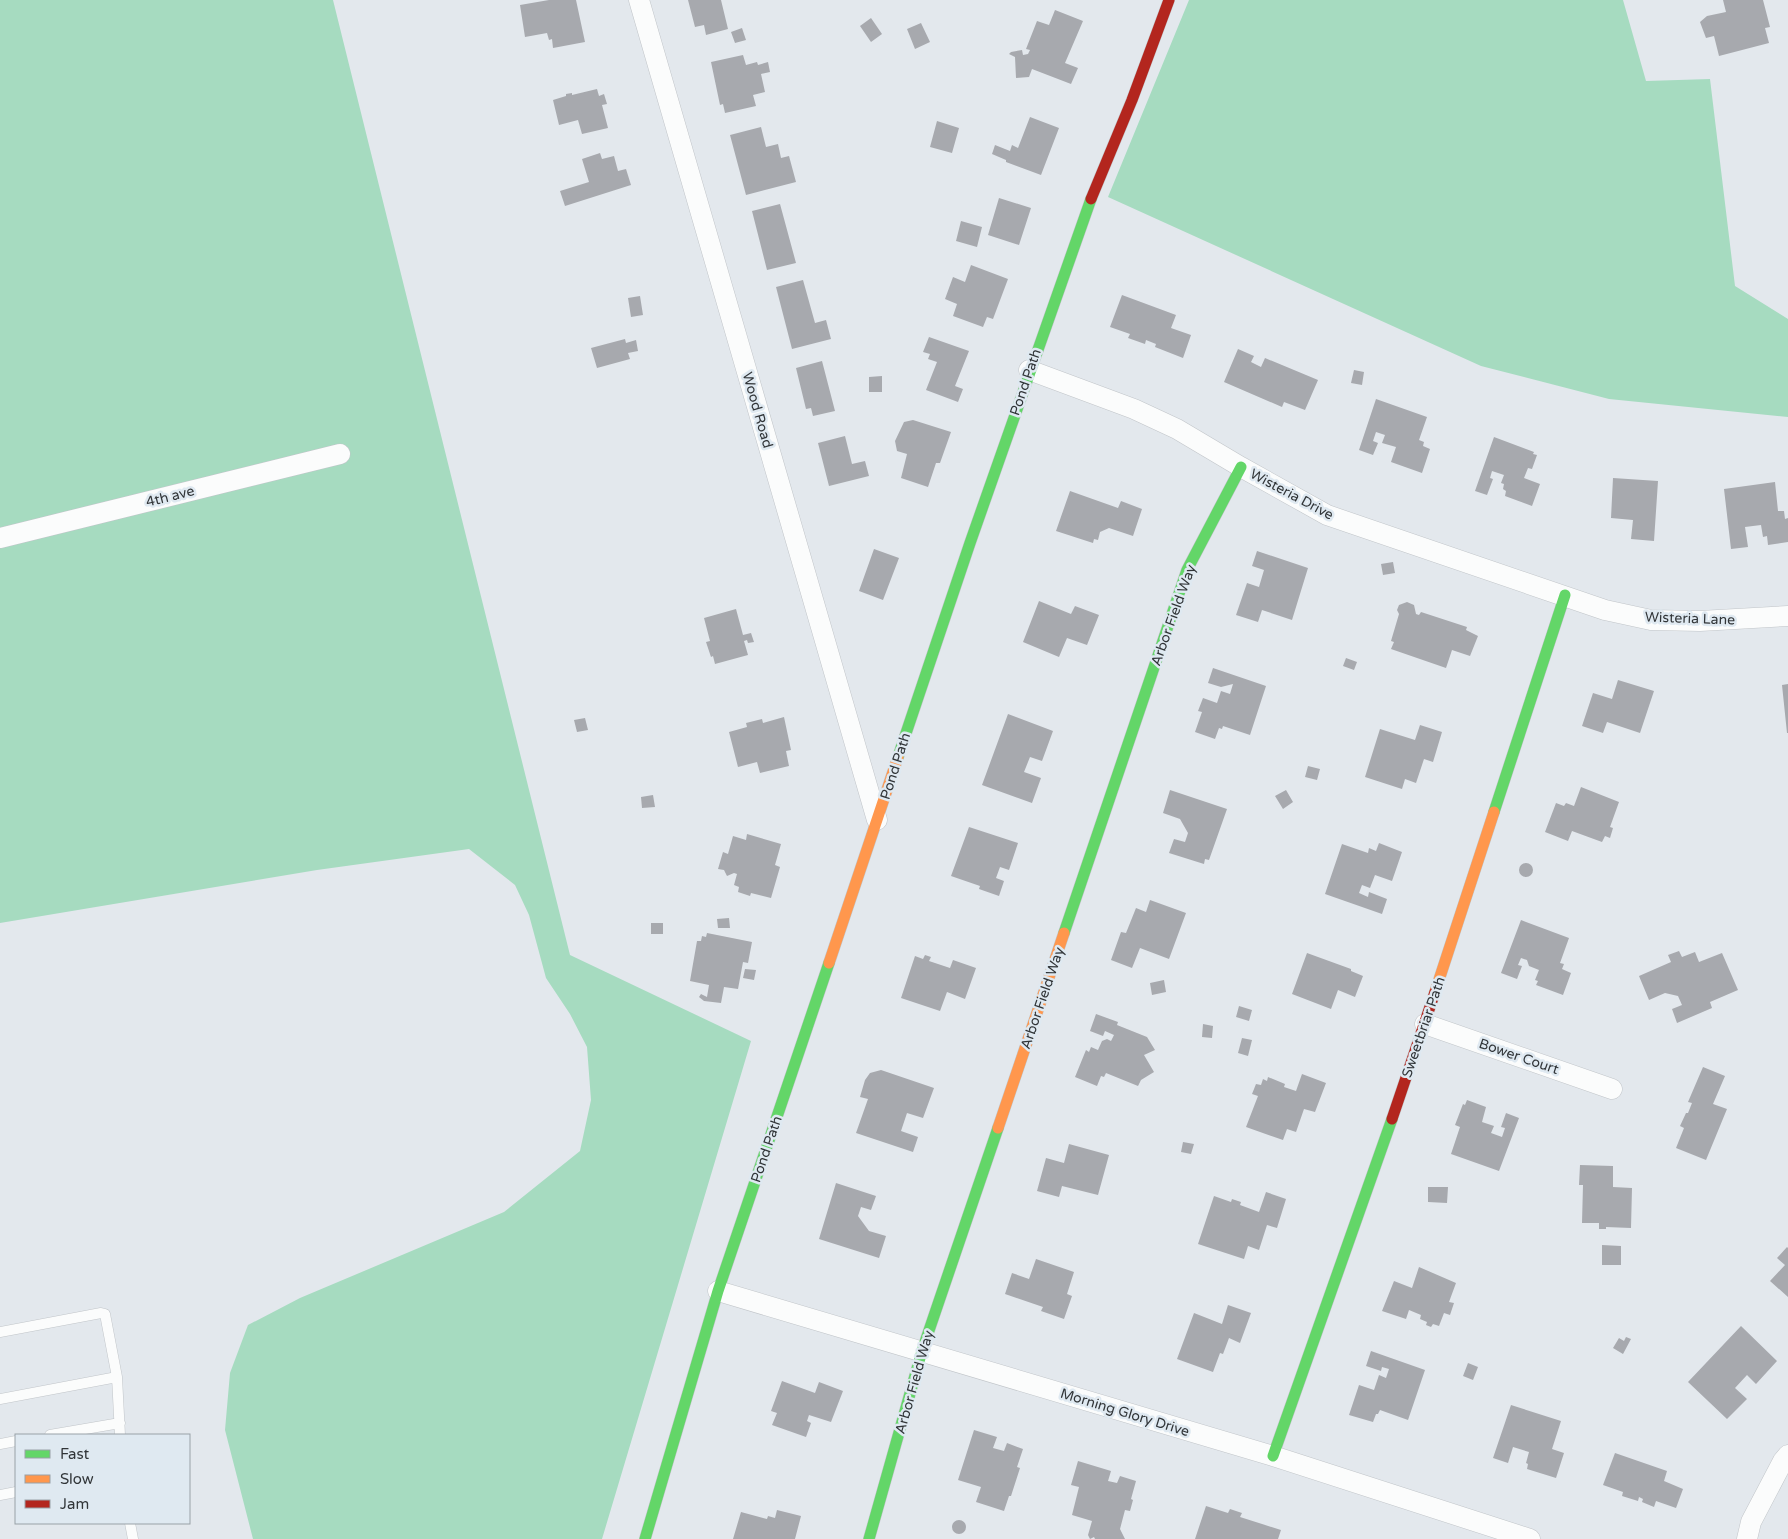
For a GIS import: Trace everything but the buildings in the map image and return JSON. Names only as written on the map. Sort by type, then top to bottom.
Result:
[{"type":"street","name":"Wood Road","points":[[639,0],[877,820]]},
{"type":"street","name":"Pond Path","points":[[645,1539],[718,1291],[1029,370],[1086,210],[1132,100],[1169,0]]},
{"type":"street","name":"Wisteria Drive","points":[[1029,370],[1134,408],[1177,429],[1327,515],[1565,595]]},
{"type":"street","name":"4th ave","points":[[0,538],[340,454]]},
{"type":"street","name":"Arbor Field Way","points":[[869,1539],[922,1351],[1187,570],[1241,467]]},
{"type":"street","name":"Wisteria Lane","points":[[1565,595],[1605,610],[1652,620],[1700,621],[1788,616]]},
{"type":"street","name":"Sweetbriar Path","points":[[1273,1456],[1425,1024],[1565,595]]},
{"type":"street","name":"Bower Court","points":[[1425,1024],[1612,1089]]},
{"type":"street","name":"Morning Glory Drive","points":[[718,1291],[1273,1456],[1530,1539]]},
{"type":"street","points":[[1747,1539],[1751,1522],[1788,1455]]},
{"type":"lane","points":[[0,1332],[101,1313],[105,1314],[117,1376],[120,1434]]},
{"type":"lane","points":[[0,1399],[117,1376]]},
{"type":"lane","points":[[56,1434],[120,1423]]},
{"type":"lane","points":[[0,1444],[15,1441]]},
{"type":"lane","points":[[0,1495],[15,1492]]},
{"type":"lane","points":[[130,1524],[133,1539]]},
{"type":"green space","points":[[0,0],[333,0],[570,955],[751,1041],[602,1539],[253,1539],[225,1430],[230,1373],[248,1325],[300,1298],[504,1212],[580,1151],[591,1100],[587,1047],[570,1014],[546,978],[529,915],[515,885],[469,849],[317,870],[0,923]]},
{"type":"green space","points":[[1189,0],[1623,0],[1646,81],[1710,79],[1735,286],[1788,319],[1788,417],[1609,399],[1481,366],[1108,197]]},
{"type":"traffic: fast","points":[[898,757],[970,543],[1091,199]]},
{"type":"traffic: fast","points":[[1064,933],[1187,570],[1241,467]]},
{"type":"traffic: fast","points":[[1494,812],[1565,595]]},
{"type":"traffic: fast","points":[[645,1539],[718,1291],[829,963]]},
{"type":"traffic: fast","points":[[1273,1456],[1392,1119]]},
{"type":"traffic: fast","points":[[869,1539],[922,1351],[998,1128]]},
{"type":"traffic: slow","points":[[829,963],[898,757]]},
{"type":"traffic: slow","points":[[1435,992],[1494,812]]},
{"type":"traffic: slow","points":[[998,1128],[1064,933]]},
{"type":"traffic: jam","points":[[1091,199],[1132,100],[1169,0]]},
{"type":"traffic: jam","points":[[1392,1119],[1435,992]]}]
